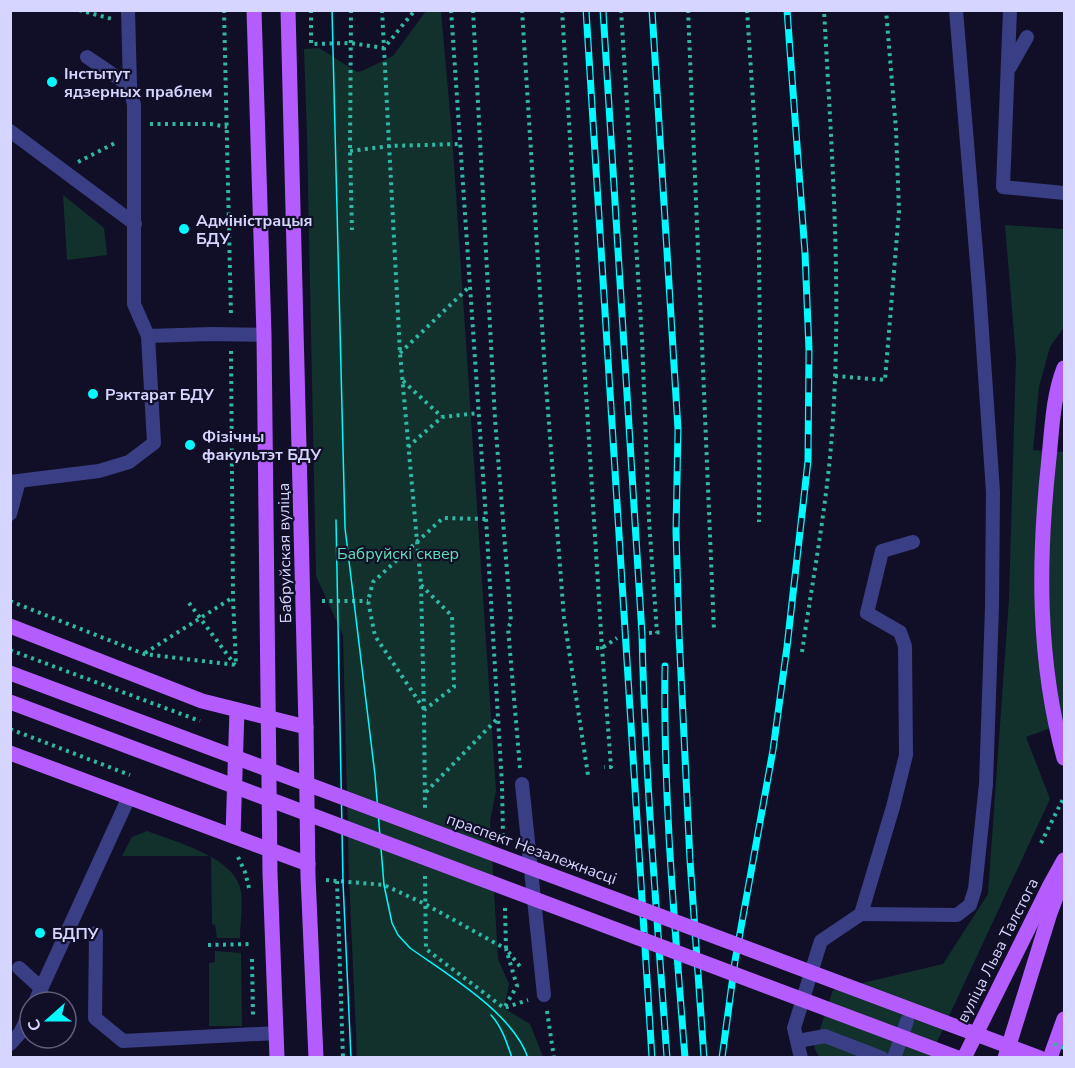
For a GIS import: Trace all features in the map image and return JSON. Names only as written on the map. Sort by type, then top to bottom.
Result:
[{"type":"main road","name":"Бабруйская вуліца","points":[[254,10],[264,335],[271,851],[277,1058]]},
{"type":"main road","name":"Бабруйская вуліца","points":[[288,10],[308,864],[316,1058]]},
{"type":"main road","points":[[1065,368],[1057,390],[1043,508],[1041,621],[1047,681],[1065,758]]},
{"type":"main road","points":[[10,626],[202,701],[306,727]]},
{"type":"main road","name":"праспект Незалежнасці","points":[[10,673],[1040,1058]]},
{"type":"main road","points":[[10,702],[958,1058]]},
{"type":"main road","points":[[233,835],[237,710]]},
{"type":"main road","points":[[10,753],[308,864]]},
{"type":"main road","name":"вуліца Льва Талстога","points":[[963,1058],[1048,886],[1065,860]]},
{"type":"main road","name":"вуліца Льва Талстога","points":[[1005,1058],[1050,913],[1065,876]]},
{"type":"main road","points":[[1050,1058],[1065,1019]]},
{"type":"lane","points":[[10,514],[15,482],[99,471],[129,462],[154,443],[148,336],[134,304],[135,224],[132,125],[134,105],[130,86],[128,10]]},
{"type":"lane","points":[[801,1058],[794,1028],[821,941],[861,914],[957,915],[970,905],[975,890],[986,784],[993,492],[956,10]]},
{"type":"lane","points":[[1010,10],[1004,187],[1065,193]]},
{"type":"lane","points":[[1008,72],[1027,37]]},
{"type":"lane","points":[[87,57],[130,86]]},
{"type":"lane","points":[[10,131],[135,224]]},
{"type":"lane","points":[[148,336],[264,335]]},
{"type":"lane","points":[[861,914],[906,755],[905,646],[900,632],[867,613],[882,552],[913,542]]},
{"type":"lane","points":[[522,784],[544,995]]},
{"type":"lane","points":[[19,968],[41,988],[129,797]]},
{"type":"lane","points":[[96,933],[95,1018],[123,1041],[276,1033]]},
{"type":"lane","points":[[894,1058],[907,1021]]},
{"type":"lane","points":[[798,1041],[825,1036],[882,1058]]},
{"type":"path","points":[[311,10],[311,44],[350,43],[384,48]]},
{"type":"path","points":[[351,10],[352,230]]},
{"type":"path","points":[[382,10],[400,353],[416,543],[421,585],[424,710],[375,636],[368,601],[373,582],[416,543],[442,518],[486,519]]},
{"type":"path","points":[[384,48],[415,10]]},
{"type":"path","points":[[450,10],[486,519],[503,843]]},
{"type":"path","points":[[473,10],[495,419],[511,622],[508,628],[522,784]]},
{"type":"path","points":[[522,10],[542,326],[564,618],[588,775]]},
{"type":"path","points":[[562,10],[611,767],[604,767]]},
{"type":"path","points":[[621,10],[642,338],[649,520],[657,633]]},
{"type":"path","points":[[688,10],[714,631]]},
{"type":"path","points":[[747,10],[759,176],[759,522]]},
{"type":"path","points":[[802,652],[825,501],[835,376],[837,254],[824,10]]},
{"type":"path","points":[[835,376],[885,380],[898,211],[896,130],[886,10]]},
{"type":"path","points":[[350,151],[390,146],[460,144]]},
{"type":"path","points":[[400,353],[469,287]]},
{"type":"path","points":[[403,380],[442,417]]},
{"type":"path","points":[[408,447],[442,417],[479,413]]},
{"type":"path","points":[[144,654],[233,598]]},
{"type":"path","points":[[322,601],[368,601]]},
{"type":"path","points":[[10,602],[144,654],[236,665],[189,603]]},
{"type":"path","points":[[649,633],[664,632]]},
{"type":"path","points":[[596,648],[602,648],[617,638]]},
{"type":"path","points":[[425,793],[498,717]]},
{"type":"path","points":[[10,729],[139,779]]},
{"type":"path","points":[[1041,843],[1065,797]]},
{"type":"path","points":[[237,856],[245,872],[251,902]]},
{"type":"path","points":[[322,879],[384,885],[425,904],[506,949],[544,995],[554,1058]]},
{"type":"path","points":[[337,881],[343,1058]]},
{"type":"path","points":[[504,1008],[517,986],[506,949],[505,902]]},
{"type":"path","points":[[252,934],[254,1035]]},
{"type":"path","points":[[208,945],[252,944]]},
{"type":"green space","name":"Бабруйскі сквер","points":[[426,11],[441,11],[452,135],[496,791],[490,821],[498,959],[509,984],[504,1008],[530,1024],[543,1057],[357,1057],[349,876],[343,635],[316,576],[304,49],[319,48],[357,72],[362,71],[393,56]]},
{"type":"green space","points":[[63,195],[104,228],[107,255],[67,260]]},
{"type":"green space","points":[[1005,225],[1064,229],[1064,327],[1050,347],[1039,387],[1033,450],[1064,452],[1064,723],[1026,737],[1050,799],[930,1057],[819,1057],[814,1047],[833,990],[943,964],[988,894],[1009,599],[1016,358]]},
{"type":"green space","points":[[147,831],[209,856],[122,856],[132,837]]},
{"type":"green space","points":[[211,857],[235,876],[240,887],[242,906],[240,938],[217,938],[215,925],[212,924]]},
{"type":"green space","points":[[215,951],[241,953],[242,1026],[209,1026],[209,963],[215,962]]},
{"type":"tram line","points":[[332,10],[345,528],[375,775],[384,885],[392,923],[398,935],[410,948],[478,996],[494,1011],[520,1041],[528,1058]]},
{"type":"tram line","points":[[336,520],[343,882],[351,1058]]},
{"type":"tram line","points":[[491,1015],[501,1030],[512,1058]]},
{"type":"railway","points":[[586,10],[652,1058]]},
{"type":"railway","points":[[603,10],[642,634],[655,899],[667,1058]]},
{"type":"railway","points":[[652,10],[678,429],[676,531],[679,633],[690,860],[704,1058]]},
{"type":"railway","points":[[722,1058],[735,961],[773,750],[808,461],[809,350],[805,253],[787,10]]},
{"type":"railway","points":[[665,666],[668,813],[685,1058]]},
{"type":"place","name":"Інстытут ядзерных праблем","points":[[52,82]]},
{"type":"place","name":"Адміністрацыя БДУ","points":[[184,229]]},
{"type":"place","name":"Рэктарат БДУ","points":[[93,394]]},
{"type":"place","name":"Фізічны факультэт БДУ","points":[[190,445]]},
{"type":"place","name":"БДПУ","points":[[40,933]]}]
